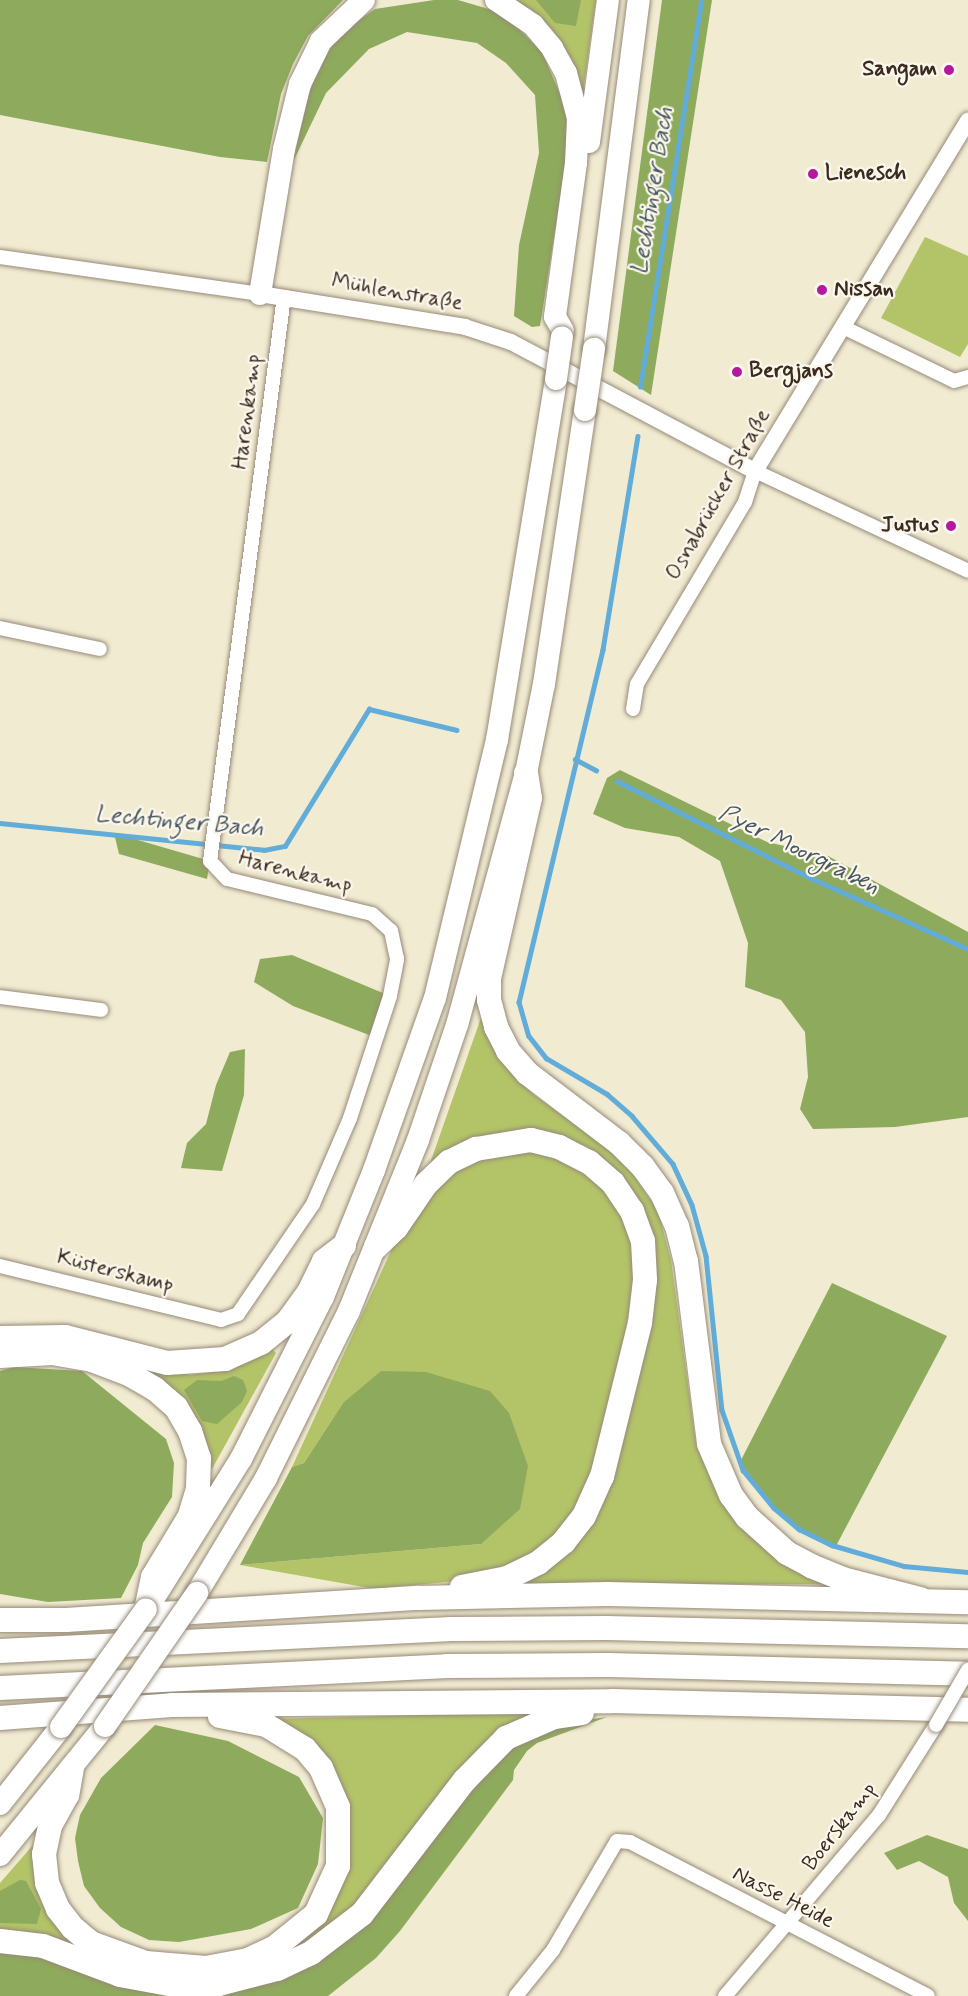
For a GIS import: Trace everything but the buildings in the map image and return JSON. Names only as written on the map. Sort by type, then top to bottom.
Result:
[{"type":"highway","points":[[260,294],[284,149],[300,84],[321,41],[364,0]]},
{"type":"highway","points":[[496,0],[533,25],[552,48],[566,73],[578,118],[576,163],[555,317],[562,334]]},
{"type":"highway","points":[[0,1804],[61,1727],[151,1603],[241,1459],[323,1297],[344,1246],[374,1170],[452,941],[497,740],[562,334],[608,0]]},
{"type":"highway","points":[[0,1855],[105,1726],[197,1593],[261,1486],[314,1386],[376,1247],[457,1025],[526,772],[544,684],[594,349],[639,0]]},
{"type":"highway","points":[[526,772],[530,798],[489,978],[489,1000],[496,1027],[508,1051],[527,1073],[619,1143],[662,1193],[677,1226],[686,1261],[709,1444],[731,1495],[747,1517],[780,1547],[811,1566],[843,1579],[920,1599]]},
{"type":"highway","points":[[376,1247],[396,1228],[426,1184],[449,1162],[476,1149],[531,1140],[560,1147],[589,1162],[614,1183],[632,1211],[643,1241],[645,1280],[640,1323],[602,1476],[584,1516],[564,1542],[538,1563],[507,1578],[417,1598]]},
{"type":"highway","points":[[0,1338],[65,1337],[167,1363],[225,1359],[261,1343],[288,1321],[309,1292],[324,1261],[344,1246]]},
{"type":"highway","points":[[0,1356],[52,1353],[92,1360],[129,1374],[155,1389],[176,1407],[190,1431],[200,1458],[198,1489],[190,1516],[153,1577],[151,1603]]},
{"type":"highway","points":[[0,1620],[66,1620],[417,1598],[608,1594],[920,1599],[968,1602]]},
{"type":"highway","points":[[0,1607],[44,1610],[66,1620]]},
{"type":"highway","points":[[0,1651],[451,1629],[608,1628],[968,1636]]},
{"type":"highway","points":[[0,1688],[447,1666],[620,1665],[968,1672]]},
{"type":"highway","points":[[0,1941],[43,1946],[120,1975],[185,1987],[227,1983],[277,1969],[311,1953],[362,1914],[465,1780],[506,1738],[531,1724],[594,1711],[612,1701]]},
{"type":"highway","points":[[0,1718],[172,1705],[612,1701],[968,1710]]},
{"type":"highway","points":[[72,1768],[67,1795],[50,1826],[44,1854],[47,1883],[58,1909],[73,1928],[92,1943],[116,1955],[175,1968],[206,1968],[248,1960],[274,1948],[316,1914],[338,1866],[341,1836],[331,1786],[305,1749],[285,1735],[242,1718],[189,1713],[172,1705]]},
{"type":"street","name":"Osnabrücker Straße","points":[[633,709],[637,684],[745,502],[755,471],[968,121]]},
{"type":"street","name":"Mühlenstraße","points":[[0,257],[284,297],[465,327],[511,342],[755,471]]},
{"type":"street","name":"Harenkamp","points":[[221,1320],[238,1314],[313,1204],[350,1118],[387,1006],[397,959],[391,931],[372,914],[227,879],[210,861],[284,297]]},
{"type":"street","points":[[843,327],[954,381],[968,377]]},
{"type":"street","points":[[755,471],[968,571]]},
{"type":"street","points":[[0,628],[100,649]]},
{"type":"street","points":[[0,997],[101,1010]]},
{"type":"street","name":"Küsterskamp","points":[[0,1266],[221,1320]]},
{"type":"street","name":"Boerskamp","points":[[725,1996],[788,1925],[879,1815],[968,1672]]},
{"type":"street","name":"Nasse Heide","points":[[516,1996],[553,1950],[617,1841],[630,1842],[928,1996]]},
{"type":"green space","points":[[0,0],[343,0],[308,36],[293,64],[281,94],[267,162],[220,157],[0,115]]},
{"type":"green space","points":[[434,0],[458,0],[499,12],[512,22],[542,52],[566,108],[568,148],[540,326],[532,327],[514,316],[519,245],[539,153],[535,95],[506,63],[477,43],[407,32],[369,49],[326,93],[293,162],[308,96],[323,57],[345,30],[375,9]]},
{"type":"green space","points":[[515,0],[596,0],[583,91],[569,57]]},
{"type":"green space","points":[[536,0],[581,0],[576,26],[555,23]]},
{"type":"green space","points":[[662,0],[712,0],[651,395],[613,371]]},
{"type":"green space","points":[[925,237],[968,256],[968,344],[960,357],[881,318]]},
{"type":"green space","points":[[620,770],[767,842],[828,856],[968,932],[968,1117],[895,1127],[813,1129],[800,1109],[808,1077],[805,1032],[781,1000],[745,987],[748,943],[720,861],[679,837],[625,828],[593,814],[607,778]]},
{"type":"green space","points":[[114,833],[210,861],[207,879],[119,854]]},
{"type":"green space","points":[[292,955],[390,996],[377,1038],[293,1006],[254,982],[260,959]]},
{"type":"green space","points":[[483,1012],[509,1070],[534,1095],[620,1156],[658,1211],[671,1260],[696,1444],[722,1502],[740,1526],[785,1564],[829,1584],[518,1585],[599,1503],[648,1229],[570,1143],[428,1169]]},
{"type":"green space","points":[[245,1049],[244,1095],[222,1171],[181,1168],[187,1143],[206,1124],[216,1085],[230,1052]]},
{"type":"green space","points":[[509,1147],[546,1154],[576,1165],[599,1182],[619,1212],[632,1245],[634,1285],[615,1386],[584,1498],[562,1534],[528,1561],[476,1579],[375,1589],[240,1565],[481,1544],[343,1403],[304,1463],[292,1467],[407,1216],[439,1178]]},
{"type":"green space","points":[[832,1283],[947,1336],[836,1546],[799,1529],[774,1508],[740,1462]]},
{"type":"green space","points":[[271,1348],[276,1353],[212,1469],[207,1466],[206,1454],[122,1362],[190,1375],[233,1369]]},
{"type":"green space","points":[[14,1367],[82,1371],[166,1439],[174,1463],[172,1497],[143,1543],[138,1565],[121,1598],[48,1602],[0,1594],[0,1371]]},
{"type":"green space","points":[[381,1371],[426,1372],[490,1391],[509,1413],[528,1466],[520,1509],[481,1544],[240,1565],[292,1467],[304,1463],[343,1403]]},
{"type":"green space","points":[[234,1376],[243,1380],[247,1391],[242,1402],[217,1424],[202,1421],[184,1390],[197,1380],[221,1381]]},
{"type":"green space","points":[[537,1712],[368,1896],[326,1931],[281,1955],[305,1937],[346,1814],[273,1719]]},
{"type":"green space","points":[[607,1717],[537,1743],[527,1751],[514,1770],[513,1780],[400,1931],[376,1958],[328,1996],[0,1996],[0,1951],[313,1960],[502,1751],[559,1724]]},
{"type":"green space","points":[[155,1725],[228,1741],[299,1777],[323,1818],[318,1864],[298,1908],[251,1929],[179,1942],[149,1940],[121,1927],[100,1908],[84,1886],[78,1861],[75,1838],[80,1815],[101,1778]]},
{"type":"green space","points":[[927,1835],[968,1849],[968,1921],[954,1903],[948,1877],[919,1861],[897,1870],[884,1853]]},
{"type":"green space","points":[[33,1845],[37,1847],[82,1949],[0,1933],[0,1883]]},
{"type":"green space","points":[[20,1880],[26,1881],[41,1909],[37,1924],[0,1923],[0,1891]]},
{"type":"waterway","name":"Lechtinger Bach","points":[[640,387],[701,0]]},
{"type":"waterway","points":[[638,436],[603,650],[519,1002],[529,1036],[546,1058],[607,1094],[632,1116],[673,1164],[692,1205],[706,1256],[722,1410],[743,1470],[774,1508],[799,1529],[832,1545],[904,1566],[968,1572]]},
{"type":"waterway","name":"Lechtinger Bach","points":[[0,823],[264,850],[285,846],[369,709],[457,730]]},
{"type":"waterway","name":"Pyer Moorgraben","points":[[575,759],[596,770]]},
{"type":"waterway","name":"Pyer Moorgraben","points":[[617,781],[811,878],[968,949]]},
{"type":"place","name":"Sangam","points":[[949,70]]},
{"type":"place","name":"Lienesch","points":[[813,174]]},
{"type":"place","name":"Nissan","points":[[822,290]]},
{"type":"place","name":"Bergjans","points":[[737,372]]},
{"type":"place","name":"Justus","points":[[951,526]]}]
